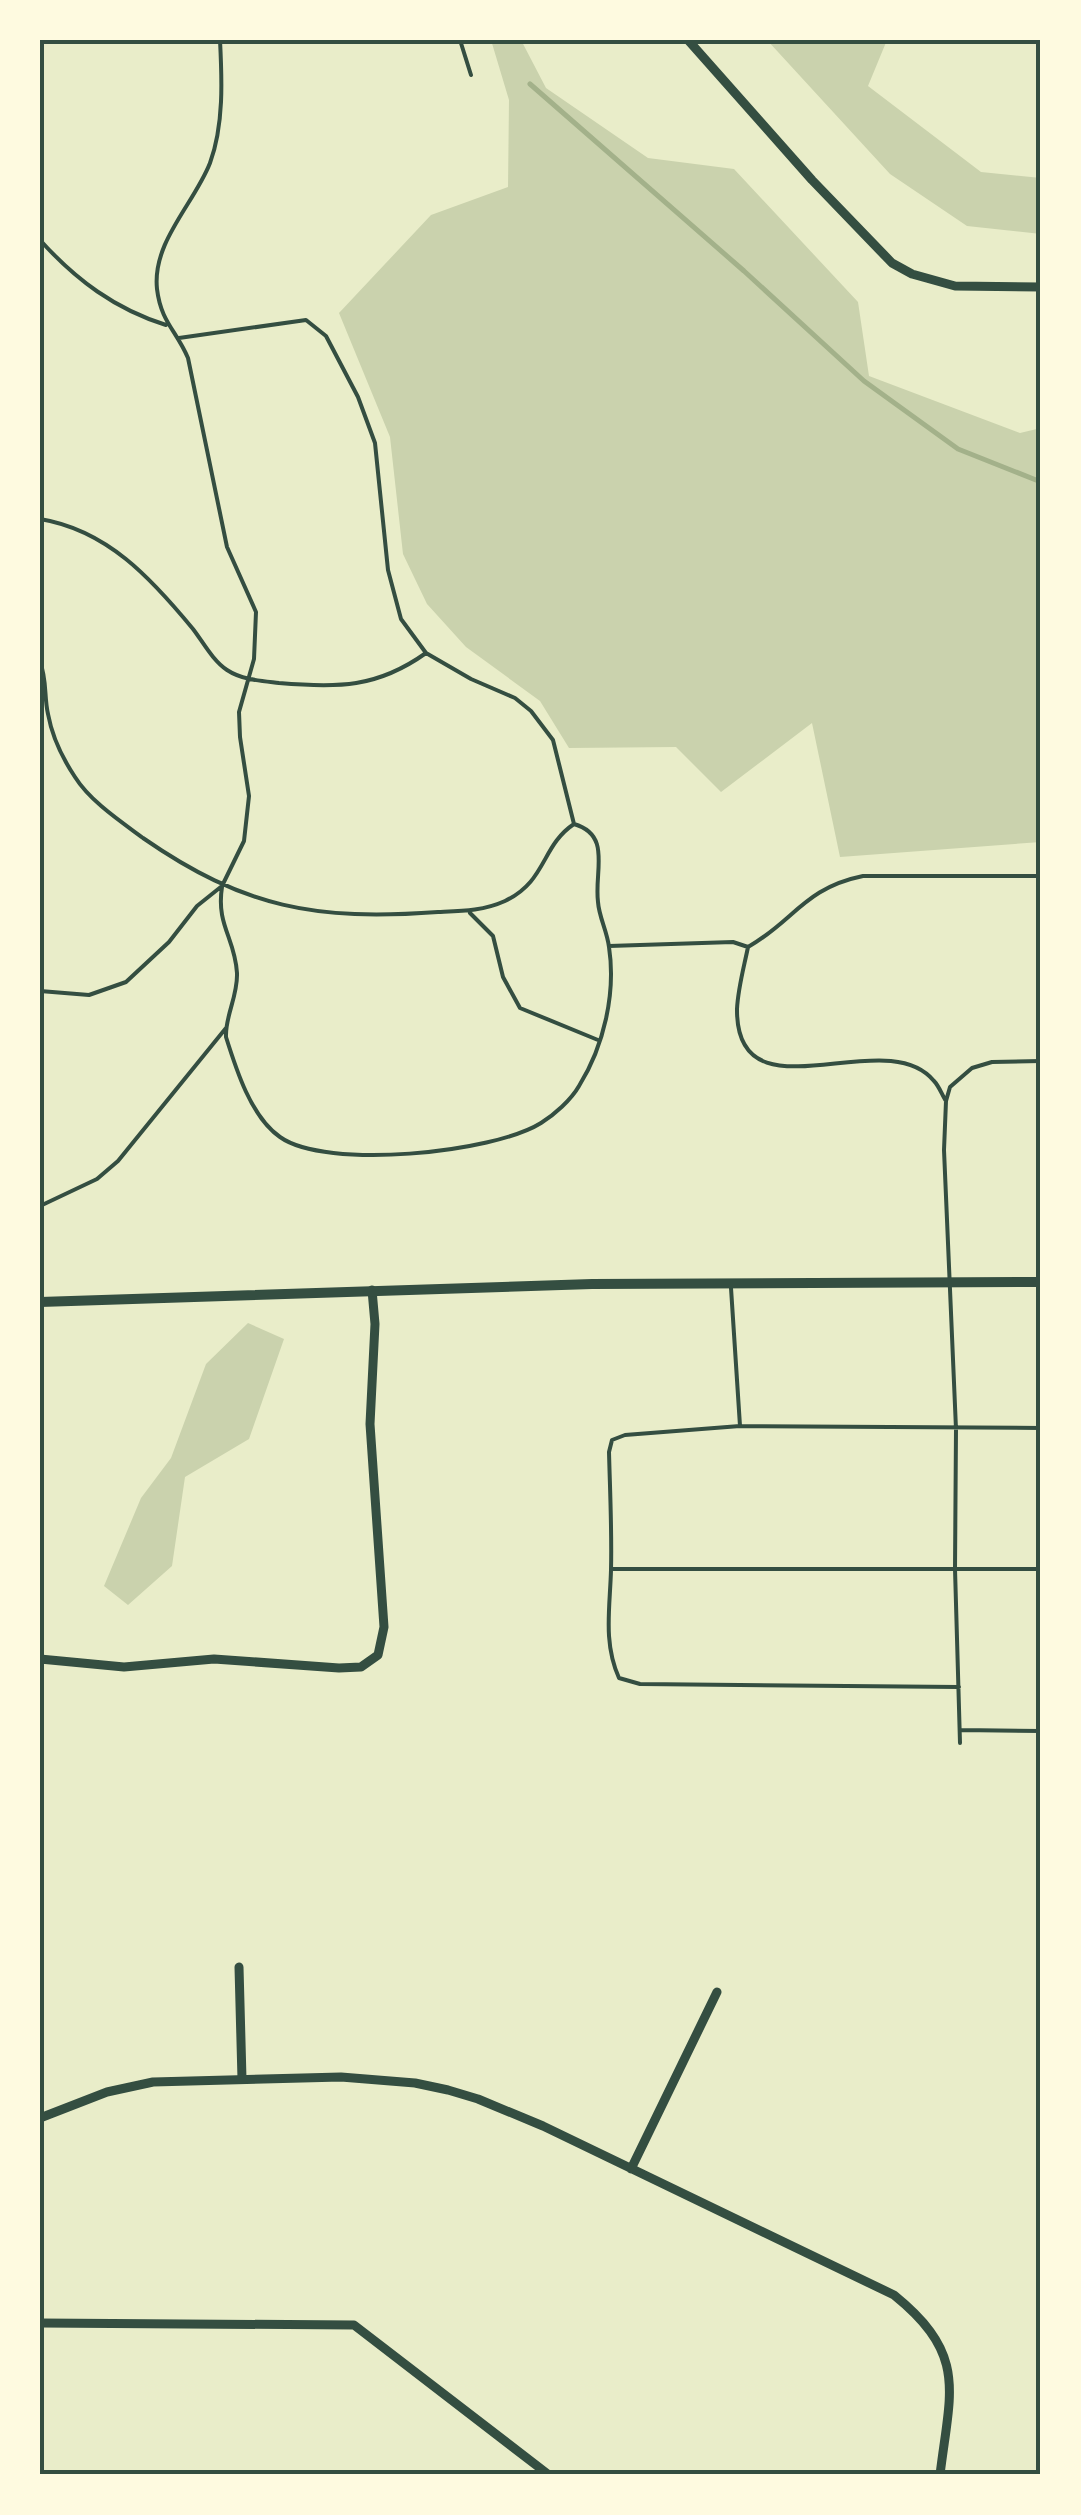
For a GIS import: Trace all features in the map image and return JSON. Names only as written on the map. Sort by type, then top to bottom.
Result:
[{"type":"street","points":[[688,40],[812,180],[892,262],[912,274],[955,286],[1041,287]]},
{"type":"street","points":[[40,1302],[372,1290],[1041,1282]]},
{"type":"street","points":[[40,1660],[145,1667],[190,1658],[338,1668],[361,1666],[378,1655],[384,1627],[370,1424],[375,1324],[372,1290]]},
{"type":"street","points":[[239,1967],[242,2078]]},
{"type":"street","points":[[631,2169],[717,1992]]},
{"type":"street","points":[[40,2118],[152,2082],[342,2077],[414,2084],[478,2098],[894,2294],[935,2336],[949,2370],[951,2395],[940,2475]]},
{"type":"street","points":[[40,2323],[354,2325],[549,2475]]},
{"type":"lane","points":[[166,325],[156,284],[162,248],[212,159],[221,104],[220,40]]},
{"type":"lane","points":[[460,40],[471,75]]},
{"type":"lane","points":[[40,240],[108,302],[166,325],[180,338],[188,358],[227,547],[256,612],[254,659],[240,712],[248,823],[236,863],[222,886],[126,982],[89,995],[40,991]]},
{"type":"lane","points":[[180,338],[306,320],[326,336],[358,397],[374,443],[394,600],[407,628],[426,652],[470,679],[515,698],[531,711],[553,740],[574,824]]},
{"type":"lane","points":[[40,519],[64,523],[115,548],[190,625],[218,662],[248,678],[319,687],[345,686],[385,676],[426,652]]},
{"type":"lane","points":[[40,662],[48,714],[64,760],[77,782],[128,827],[222,886],[266,902],[313,911],[404,916],[468,912],[502,902],[532,884],[562,832],[574,824],[594,834],[598,846],[598,907],[609,946],[611,996],[578,1088],[540,1124],[446,1150],[404,1155],[332,1153],[300,1146],[282,1140],[272,1131],[248,1092],[232,1056],[226,1028]]},
{"type":"lane","points":[[946,1101],[934,1079],[905,1063],[796,1065],[758,1061],[745,1049],[738,1009],[748,947],[804,900],[842,880],[862,876],[1041,876]]},
{"type":"lane","points":[[40,1206],[97,1180],[118,1161],[226,1028],[235,1003],[237,975],[234,952],[219,909],[222,886]]},
{"type":"lane","points":[[468,912],[493,936],[503,978],[520,1008],[598,1040]]},
{"type":"lane","points":[[609,946],[733,942],[748,947]]},
{"type":"lane","points":[[960,1743],[946,1101],[950,1086],[972,1068],[992,1062],[1041,1061]]},
{"type":"lane","points":[[730,1283],[740,1426]]},
{"type":"lane","points":[[958,1687],[627,1682],[619,1678],[609,1650],[612,1440],[625,1435],[740,1426],[1041,1428]]},
{"type":"lane","points":[[611,1569],[1041,1569]]},
{"type":"lane","points":[[960,1730],[1041,1732]]},
{"type":"green space","points":[[491,40],[521,40],[546,88],[648,158],[734,169],[858,302],[869,376],[1020,433],[1041,428],[1041,842],[840,857],[812,723],[721,792],[676,747],[569,748],[540,701],[466,647],[427,604],[403,554],[390,437],[339,313],[431,215],[508,187],[509,100]]},
{"type":"green space","points":[[767,40],[887,40],[868,86],[981,172],[1041,178],[1041,234],[967,226],[890,174]]},
{"type":"green space","points":[[248,1323],[284,1339],[249,1439],[185,1477],[172,1566],[128,1605],[104,1586],[141,1498],[171,1458],[206,1364]]},
{"type":"waterway","points":[[530,84],[864,381],[958,449],[1041,482]]}]
